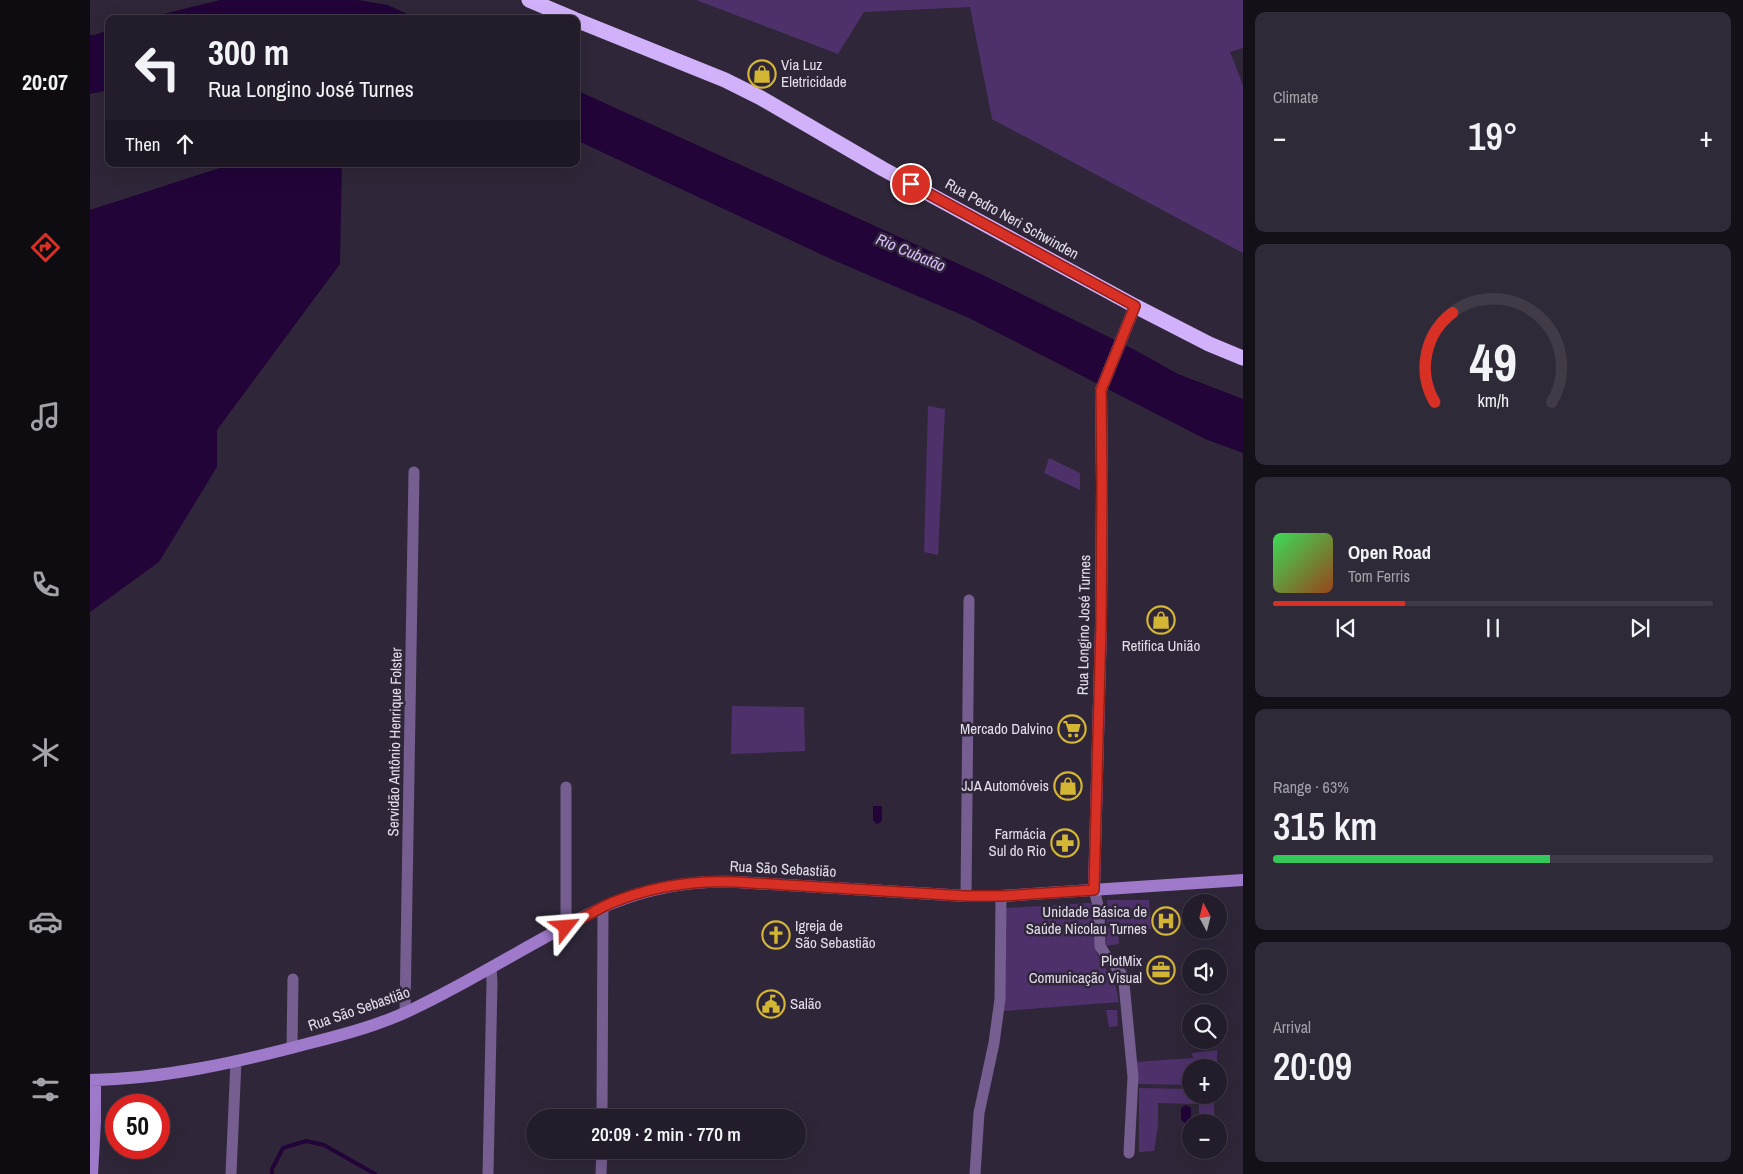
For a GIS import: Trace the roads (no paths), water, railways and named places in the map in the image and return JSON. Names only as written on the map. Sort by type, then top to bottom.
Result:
[{"type":"highway","name":"Rua Pedro Neri Schwinden","points":[[529,0],[565,15]]},
{"type":"highway","name":"Rua Pedro Neri Schwinden","points":[[580,21],[692,65],[743,89],[883,169],[1135,306],[1209,344],[1243,358]]},
{"type":"main road","name":"Rua Longino José Turnes","points":[[1094,890],[1101,625],[1101,390],[1135,306]]},
{"type":"main road","name":"Rua São Sebastião","points":[[92,1080],[154,1075],[236,1061],[368,1027],[405,1013],[603,907],[626,897],[654,890],[701,882],[747,882],[966,896],[1001,896],[1243,880]]},
{"type":"main road","points":[[92,1080],[95,1122],[92,1174]]},
{"type":"street","name":"Servidão Antônio Henrique Folster","points":[[405,1013],[414,472]]},
{"type":"street","points":[[966,896],[969,600]]},
{"type":"street","points":[[566,787],[566,927]]},
{"type":"street","points":[[1094,890],[1099,909],[1100,946],[1121,973],[1124,983],[1133,1076],[1129,1153]]},
{"type":"street","points":[[975,1174],[979,1113],[994,1043],[1000,998],[999,933],[1001,896]]},
{"type":"street","points":[[602,1109],[603,907]]},
{"type":"street","points":[[488,1174],[491,968]]},
{"type":"street","points":[[292,1048],[293,979]]},
{"type":"street","points":[[231,1174],[236,1061]]},
{"type":"street","points":[[601,1174],[602,1159]]},
{"type":"water","points":[[220,0],[358,0],[388,5],[409,15],[159,15]]},
{"type":"water","points":[[105,31],[105,91],[90,94],[90,35]]},
{"type":"water","name":"Rio Cubatão","points":[[580,92],[985,276],[1133,349],[1178,374],[1243,399],[1243,453],[1205,439],[969,318],[833,260],[580,142]]},
{"type":"water","points":[[223,167],[342,167],[340,264],[217,430],[217,467],[159,562],[90,612],[90,210]]},
{"type":"water","points":[[873,806],[882,806],[882,820],[880,823],[876,824],[873,820]]},
{"type":"water","points":[[1186,1105],[1191,1108],[1191,1114],[1182,1114],[1182,1121],[1181,1120],[1181,1108]]},
{"type":"waterway","points":[[272,1174],[272,1169],[283,1148],[306,1141],[324,1145],[375,1174]]},
{"type":"place","name":"Via Luz Eletricidade","points":[[762,74]]},
{"type":"place","name":"Retifica União","points":[[1161,620]]},
{"type":"place","name":"Mercado Dalvino","points":[[1072,729]]},
{"type":"place","name":"JJA Automóveis","points":[[1068,786]]},
{"type":"place","name":"Farmácia Sul do Rio","points":[[1065,843]]},
{"type":"place","name":"Unidade Básica de Saúde Nicolau Turnes","points":[[1166,921]]},
{"type":"place","name":"Igreja de São Sebastião","points":[[776,935]]},
{"type":"place","name":"PlotMix Comunicação Visual","points":[[1161,970]]},
{"type":"place","name":"Salão","points":[[771,1004]]}]
